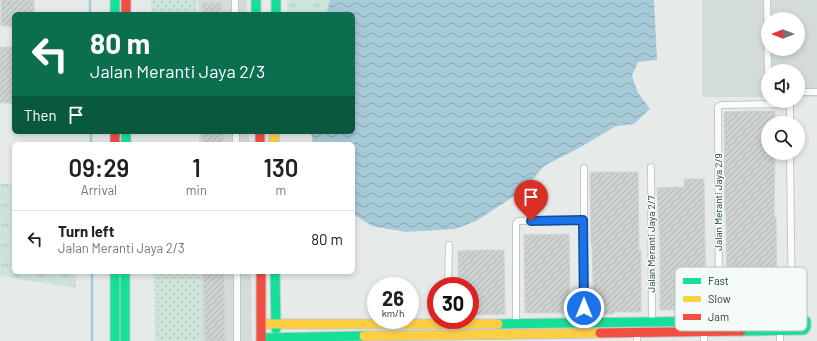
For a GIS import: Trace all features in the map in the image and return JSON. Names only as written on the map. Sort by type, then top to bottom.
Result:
[{"type":"street","points":[[115,0],[115,12]]},
{"type":"street","points":[[126,0],[126,12]]},
{"type":"street","points":[[235,0],[235,12]]},
{"type":"street","points":[[256,0],[256,12]]},
{"type":"street","points":[[276,0],[276,12]]},
{"type":"street","points":[[767,0],[768,64]]},
{"type":"street","points":[[805,92],[817,92]]},
{"type":"street","name":"Jalan Meranti Jaya 2/9","points":[[719,267],[718,107],[722,105],[787,104],[790,106],[790,116]]},
{"type":"street","points":[[790,160],[791,267]]},
{"type":"street","name":"Jalan Meranti Jaya 2/7","points":[[651,167],[652,322]]},
{"type":"street","points":[[584,168],[584,322]]},
{"type":"street","points":[[516,324],[517,222],[583,220]]},
{"type":"street","points":[[448,277],[449,245]]},
{"type":"street","points":[[115,274],[115,341]]},
{"type":"street","points":[[125,274],[125,341]]},
{"type":"street","points":[[237,274],[237,341]]},
{"type":"street","points":[[261,274],[261,340],[340,337],[368,339],[434,338],[470,334],[502,338],[569,337],[602,332],[637,336],[704,331],[704,341]]},
{"type":"street","points":[[275,274],[276,339]]},
{"type":"street","points":[[261,324],[427,322]]},
{"type":"street","points":[[602,322],[602,332]]},
{"type":"street","points":[[479,324],[675,322]]},
{"type":"street","points":[[340,324],[340,337]]},
{"type":"street","points":[[470,329],[470,334]]},
{"type":"shaded area","points":[[198,0],[247,0],[247,12],[199,12]]},
{"type":"shaded area","points":[[702,0],[817,0],[817,97],[805,97],[805,64],[761,64],[761,97],[702,97]]},
{"type":"shaded area","points":[[199,134],[249,134],[249,142],[199,142]]},
{"type":"shaded area","points":[[200,274],[251,274],[252,341],[201,341]]},
{"type":"green space","points":[[151,0],[197,0],[197,12],[151,12]]},
{"type":"green space","points":[[287,0],[330,0],[327,12],[287,12]]},
{"type":"green space","points":[[0,184],[12,184],[12,274],[76,274],[76,288],[0,276]]},
{"type":"green space","points":[[154,274],[200,274],[201,341],[155,341]]},
{"type":"water","points":[[330,0],[654,0],[657,60],[638,62],[632,76],[638,93],[650,109],[634,124],[616,126],[579,148],[544,166],[524,190],[476,221],[455,229],[406,232],[372,226],[355,215],[355,142],[313,142],[311,134],[355,134],[355,12],[327,12]]},
{"type":"building","points":[[1,0],[34,0],[34,12],[12,12],[12,26],[1,26]]},
{"type":"building","points":[[202,3],[222,3],[222,12],[202,12]]},
{"type":"building","points":[[0,47],[12,47],[12,103],[0,103]]},
{"type":"building","points":[[775,111],[775,116],[761,116],[761,160],[775,160],[774,217],[776,217],[777,267],[727,267],[724,112]]},
{"type":"building","points":[[203,134],[223,134],[223,142],[203,142]]},
{"type":"building","points":[[590,172],[638,172],[639,250],[641,250],[641,312],[594,314]]},
{"type":"building","points":[[684,179],[704,179],[705,267],[675,267],[675,310],[660,310],[660,243],[657,188],[684,187]]},
{"type":"building","points":[[569,234],[570,313],[525,313],[524,235]]},
{"type":"building","points":[[504,250],[505,314],[479,315],[479,277],[458,277],[458,251]]},
{"type":"building","points":[[203,274],[224,274],[225,341],[205,341]]},
{"type":"waterway","points":[[90,0],[90,12]]},
{"type":"waterway","points":[[91,134],[91,142]]},
{"type":"waterway","points":[[92,274],[92,341]]},
{"type":"traffic: fast","points":[[115,0],[115,12]]},
{"type":"traffic: fast","points":[[256,0],[256,12]]},
{"type":"traffic: fast","points":[[276,0],[276,12]]},
{"type":"traffic: fast","points":[[126,134],[126,142]]},
{"type":"traffic: fast","points":[[115,274],[115,341]]},
{"type":"traffic: fast","points":[[125,274],[125,341]]},
{"type":"traffic: fast","points":[[275,274],[276,329]]},
{"type":"traffic: fast","points":[[498,324],[675,322]]},
{"type":"traffic: fast","points":[[261,338],[364,336]]},
{"type":"traffic: slow","points":[[274,134],[274,142]]},
{"type":"traffic: slow","points":[[261,324],[498,324]]},
{"type":"traffic: slow","points":[[364,336],[600,333]]},
{"type":"traffic: jam","points":[[126,0],[126,12]]},
{"type":"traffic: jam","points":[[115,134],[115,142]]},
{"type":"traffic: jam","points":[[260,134],[260,142]]},
{"type":"traffic: jam","points":[[261,274],[261,341]]},
{"type":"traffic: jam","points":[[600,333],[741,331]]},
{"type":"route","points":[[531,221],[583,220],[584,308]]}]
